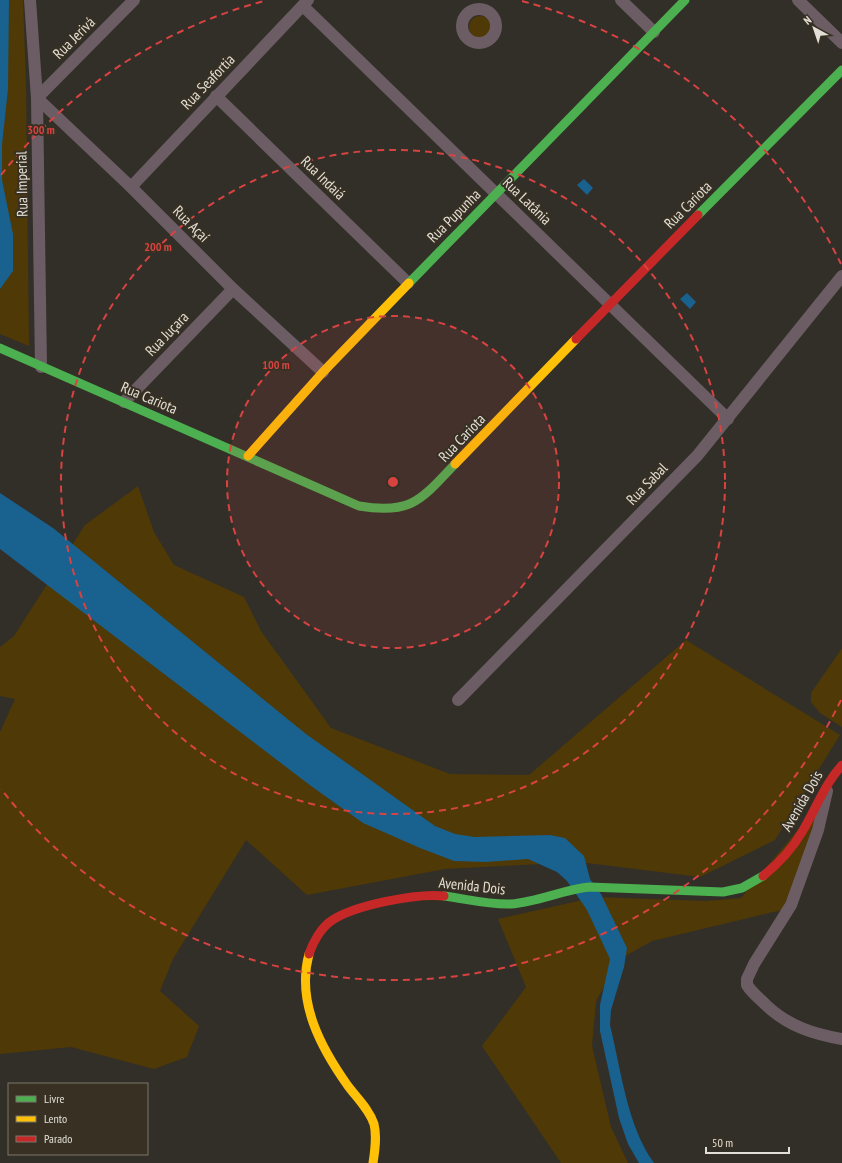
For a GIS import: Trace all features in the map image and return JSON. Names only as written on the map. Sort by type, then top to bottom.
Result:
[{"type":"street","name":"Rua Imperial","points":[[30,0],[37,98],[41,367]]},
{"type":"street","name":"Rua Jerivá","points":[[37,98],[134,0]]},
{"type":"street","points":[[621,0],[654,32]]},
{"type":"street","name":"Rua Pupunha","points":[[248,456],[323,372],[408,283],[497,194],[685,0]]},
{"type":"street","points":[[798,0],[842,43]]},
{"type":"street","name":"Rua Seafortia","points":[[131,187],[305,3]]},
{"type":"street","name":"Rua Latânia","points":[[305,3],[409,110],[728,419]]},
{"type":"street","name":"Rua Cariota","points":[[0,348],[359,506],[382,510],[396,510],[406,507],[425,496],[610,304],[842,70]]},
{"type":"street","name":"Rua Indaiá","points":[[216,96],[408,283]]},
{"type":"street","name":"Rua Açaí","points":[[37,98],[131,187],[233,288],[323,372]]},
{"type":"street","name":"Rua Sabal","points":[[458,700],[697,456],[842,276]]},
{"type":"street","name":"Rua Juçara","points":[[124,402],[233,288]]},
{"type":"street","name":"Avenida Dois","points":[[373,1163],[376,1139],[371,1116],[346,1084],[331,1060],[314,1024],[308,1004],[305,985],[306,965],[321,931],[329,923],[351,911],[421,896],[453,897],[500,904],[517,904],[588,887],[705,892],[740,889],[754,883],[765,874],[788,850],[806,825],[829,779],[842,765]]},
{"type":"street","points":[[829,779],[826,804],[791,905],[773,937],[754,964],[747,979],[747,985],[772,1011],[795,1026],[813,1034],[842,1039]]},
{"type":"shaded area","points":[[0,0],[23,0],[26,83],[29,346],[0,334]]},
{"type":"shaded area","points":[[480,16],[488,19],[491,27],[488,35],[480,38],[472,35],[469,27],[472,19]]},
{"type":"shaded area","points":[[138,486],[154,532],[174,565],[244,597],[261,631],[331,728],[450,774],[529,775],[686,640],[840,735],[775,840],[700,877],[579,862],[445,869],[307,895],[246,840],[173,959],[160,991],[199,1026],[187,1057],[154,1069],[71,1047],[0,1054],[0,732],[15,699],[0,696],[0,647],[14,636],[85,525]]},
{"type":"shaded area","points":[[842,648],[842,727],[820,713],[811,702],[811,693]]},
{"type":"shaded area","points":[[824,798],[801,867],[782,910],[652,941],[620,959],[596,1001],[592,1046],[611,1127],[628,1163],[561,1163],[482,1046],[526,987],[498,919],[596,897],[706,901],[741,898]]},
{"type":"water","points":[[0,0],[9,0],[8,89],[2,145],[2,180],[13,234],[13,271],[0,289]]},
{"type":"water","points":[[584,179],[593,188],[587,195],[577,185]]},
{"type":"water","points":[[687,293],[696,302],[690,309],[680,299]]},
{"type":"water","points":[[0,493],[53,528],[306,734],[435,826],[455,834],[475,837],[550,835],[565,838],[584,856],[590,879],[601,894],[627,948],[624,967],[611,1010],[610,1025],[631,1115],[637,1132],[654,1163],[639,1163],[628,1144],[619,1118],[600,1031],[600,1005],[610,959],[587,910],[567,881],[557,872],[528,859],[486,862],[454,861],[363,823],[311,786],[0,549]]},
{"type":"traffic: fast","points":[[409,283],[685,0]]},
{"type":"traffic: fast","points":[[698,215],[842,70]]},
{"type":"traffic: fast","points":[[0,348],[359,506],[391,508],[414,502],[433,487],[455,464]]},
{"type":"traffic: fast","points":[[444,896],[486,903],[511,904],[531,901],[589,887],[723,892],[742,888],[763,876]]},
{"type":"traffic: slow","points":[[248,456],[323,372],[409,283]]},
{"type":"traffic: slow","points":[[455,464],[576,339]]},
{"type":"traffic: slow","points":[[309,954],[306,972],[306,990],[314,1024],[320,1040],[338,1071],[372,1119],[376,1138],[373,1163]]},
{"type":"traffic: jam","points":[[576,339],[698,215]]},
{"type":"traffic: jam","points":[[763,876],[794,844],[807,823],[820,797],[842,765]]},
{"type":"traffic: jam","points":[[309,954],[315,940],[324,927],[341,915],[370,905],[402,898],[418,896],[444,896]]}]
